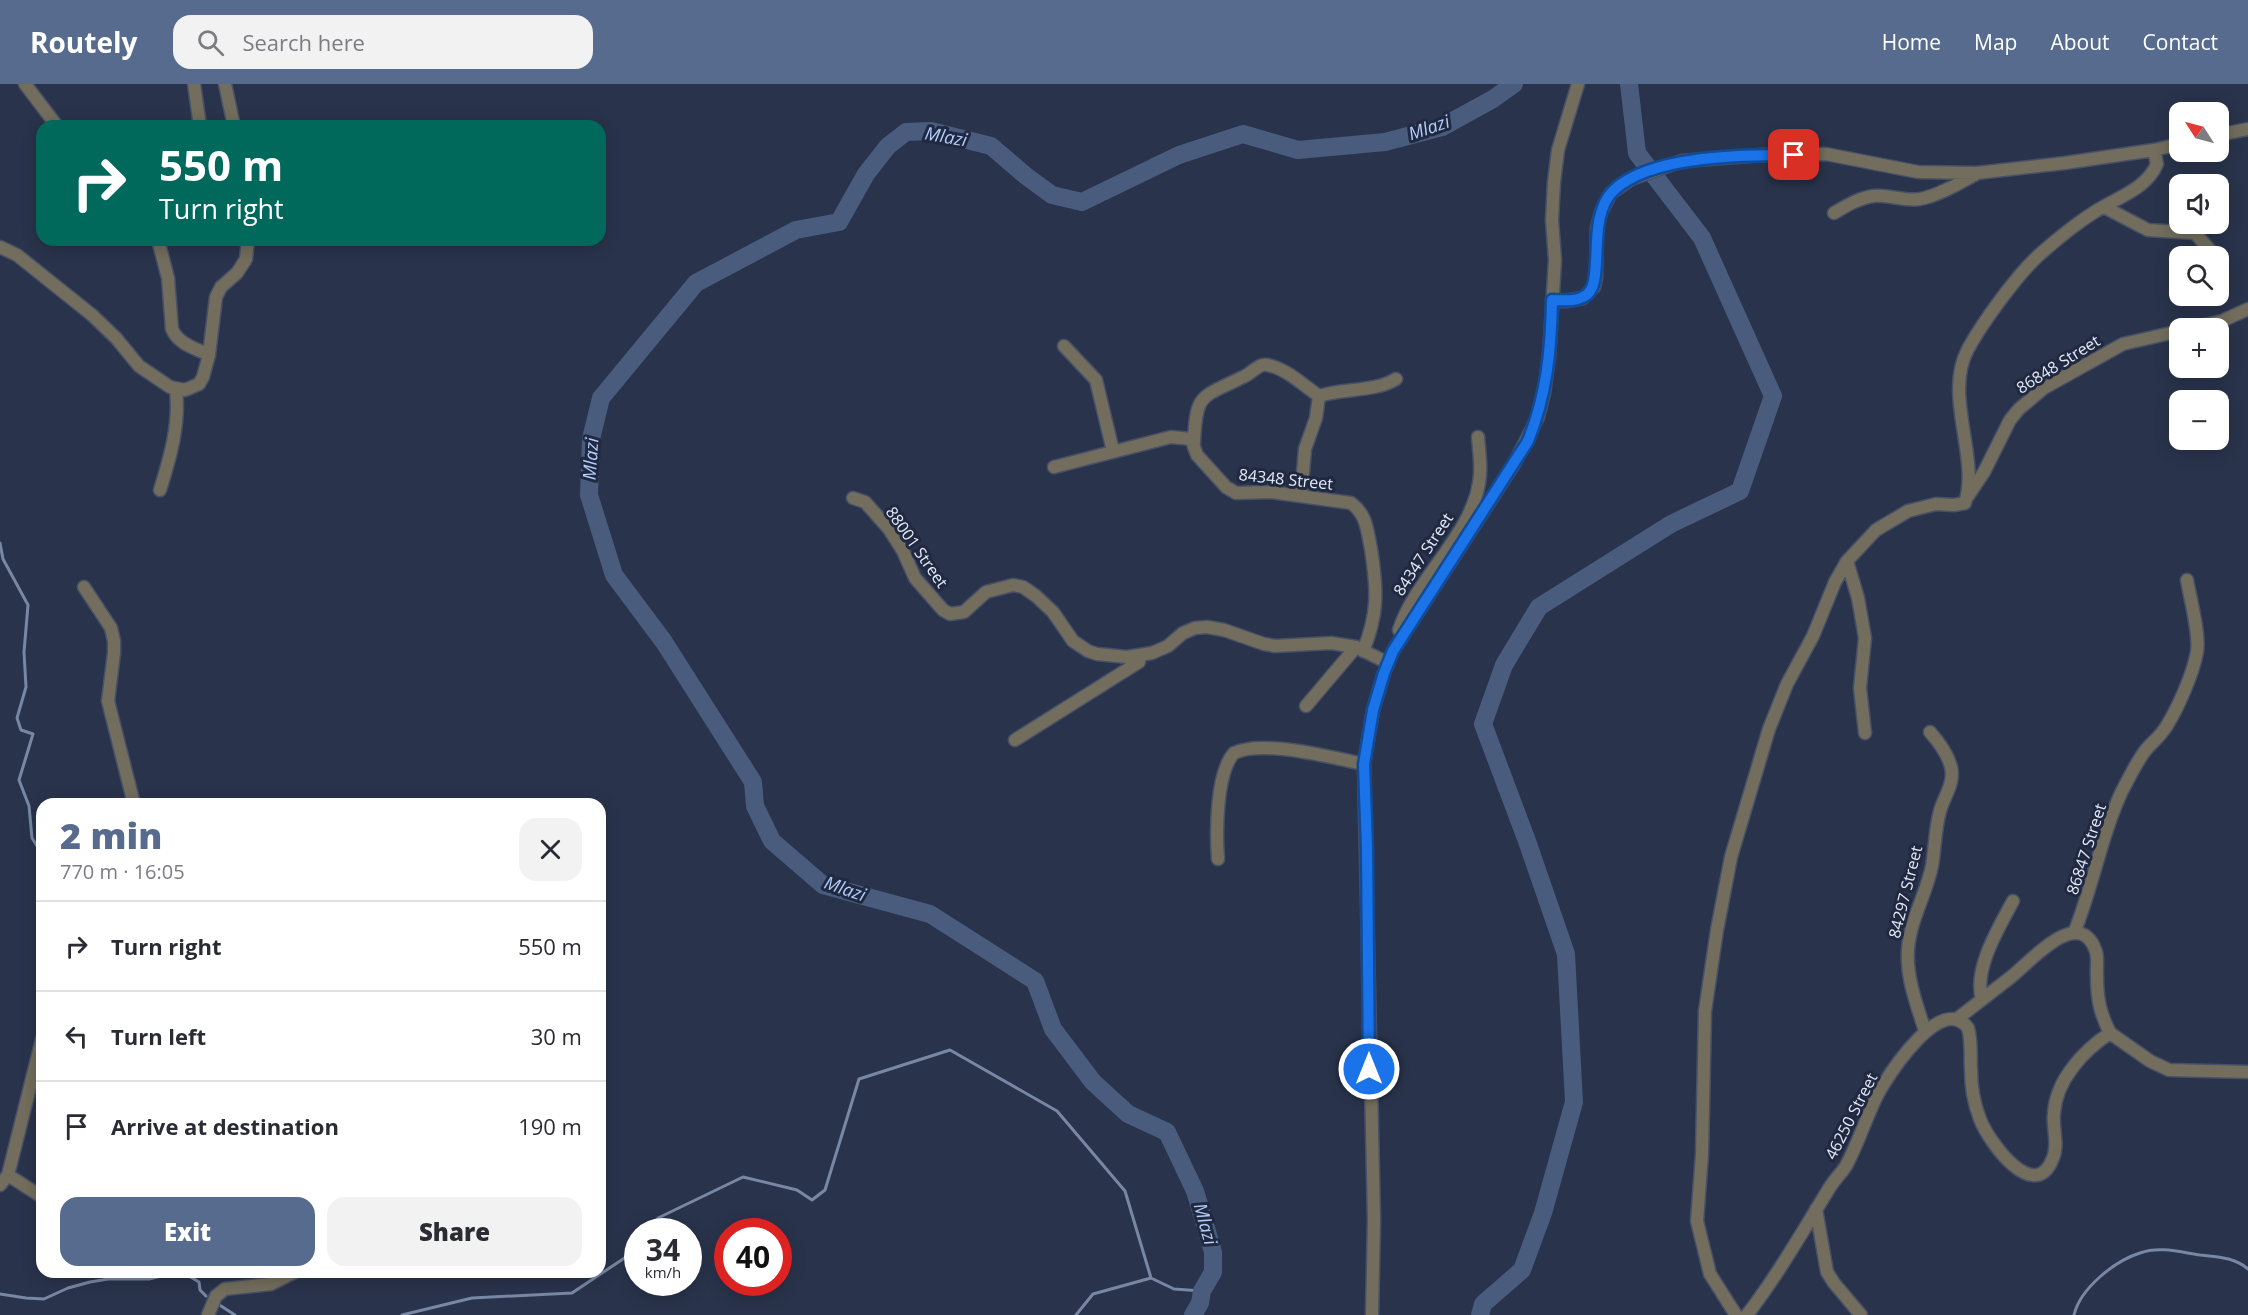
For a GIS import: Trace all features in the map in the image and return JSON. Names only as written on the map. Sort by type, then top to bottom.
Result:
[{"type":"street","points":[[25,84],[52,120]]},
{"type":"street","points":[[194,84],[199,120]]},
{"type":"street","points":[[225,84],[233,120]]},
{"type":"street","points":[[1372,1315],[1374,1220],[1364,764],[1373,710],[1390,657],[1528,441],[1538,417],[1546,384],[1555,260],[1552,220],[1554,182],[1558,150],[1578,84]]},
{"type":"street","points":[[2229,133],[2248,129]]},
{"type":"street","points":[[1552,300],[1566,301],[1583,298],[1594,287],[1597,228],[1601,212],[1611,193],[1640,175],[1682,161],[1761,155],[1826,154],[1918,172],[1977,173],[2016,170],[2169,147]]},
{"type":"street","points":[[1736,1315],[1710,1274],[1697,1221],[1702,1154],[1703,1035],[1717,930],[1731,857],[1759,758],[1787,684],[1813,636],[1835,582],[1847,561],[1876,530],[1893,518],[1921,507],[1959,505],[1965,502],[1968,480],[1959,376],[1967,350],[1999,303],[2038,256],[2148,178],[2157,164],[2154,150]]},
{"type":"street","points":[[1834,213],[1855,201],[1873,196],[1908,200],[1921,199],[1977,173]]},
{"type":"street","points":[[2104,207],[2148,230],[2195,234],[2204,246]]},
{"type":"street","points":[[160,246],[168,278],[174,336],[179,341],[209,355]]},
{"type":"street","points":[[0,248],[17,255],[92,315],[116,339],[132,361],[176,390],[185,390],[199,384],[203,377],[209,355],[216,297],[221,287],[237,273],[246,259],[247,246]]},
{"type":"street","points":[[2228,318],[2248,309]]},
{"type":"street","name":"86848 Street","points":[[1967,497],[1984,472],[2010,420],[2019,409],[2044,388],[2123,344],[2169,334]]},
{"type":"street","points":[[1064,346],[1096,380],[1113,451]]},
{"type":"street","points":[[1194,443],[1195,416],[1202,398],[1216,388],[1245,376],[1262,365],[1269,365],[1281,371],[1319,396],[1348,389],[1383,385],[1396,379]]},
{"type":"street","points":[[160,490],[175,429],[178,406],[176,390]]},
{"type":"street","points":[[1301,495],[1305,448],[1312,430],[1319,396]]},
{"type":"street","points":[[1054,466],[1171,437],[1187,437],[1194,443]]},
{"type":"street","name":"84347 Street","points":[[1390,657],[1408,606],[1438,565],[1469,513],[1480,475],[1478,438]]},
{"type":"street","name":"84348 Street","points":[[1194,443],[1197,455],[1204,464],[1226,487],[1236,493],[1270,492],[1301,495],[1351,503],[1359,509],[1367,524],[1375,575],[1376,599],[1373,623],[1364,651]]},
{"type":"street","name":"88001 Street","points":[[853,498],[865,501],[889,529],[903,551],[915,578],[943,610],[951,614],[961,614],[986,592],[1013,585],[1023,587],[1036,596],[1053,612],[1080,647],[1097,654],[1127,657],[1152,653],[1168,646],[1183,633],[1195,628],[1207,627],[1275,646],[1331,644],[1390,657]]},
{"type":"street","points":[[1847,561],[1858,598],[1865,638],[1860,688],[1865,733]]},
{"type":"street","name":"86847 Street","points":[[2074,933],[2089,894],[2104,837],[2122,792],[2142,754],[2167,726],[2197,652],[2187,580]]},
{"type":"street","points":[[84,587],[111,628],[114,641],[108,701],[132,798]]},
{"type":"street","points":[[1306,706],[1364,651]]},
{"type":"street","points":[[1015,740],[1139,662],[1141,655]]},
{"type":"street","name":"84297 Street","points":[[1925,1031],[1907,966],[1908,948],[1932,864],[1941,808],[1952,779],[1951,767],[1930,732]]},
{"type":"street","points":[[1218,859],[1218,817],[1222,784],[1226,767],[1234,753],[1250,748],[1285,750],[1364,764]]},
{"type":"street","points":[[1982,999],[1979,983],[1985,959],[2013,902]]},
{"type":"street","points":[[2110,1033],[2087,1051],[2062,1085],[2053,1114],[2055,1147],[2053,1158],[2045,1172],[2032,1176],[2018,1169],[2002,1154],[1984,1127],[1973,1092],[1970,1037],[1964,1023],[1957,1019],[2014,975],[2045,946],[2058,938],[2074,933],[2084,936],[2095,947],[2100,1014],[2110,1033],[2150,1061],[2169,1070],[2248,1072]]},
{"type":"street","name":"46250 Street","points":[[1747,1315],[1781,1267],[1844,1168],[1881,1089],[1925,1031],[1944,1020],[1957,1019]]},
{"type":"street","points":[[36,1065],[22,1126],[4,1180],[36,1194]]},
{"type":"street","points":[[1816,1209],[1827,1272],[1861,1315]]},
{"type":"street","points":[[208,1315],[216,1296],[225,1288],[271,1284],[283,1278]]},
{"type":"waterway","name":"Mlazi","points":[[1193,1315],[1200,1303],[1202,1291],[1213,1272],[1213,1252],[1195,1191],[1167,1132],[1128,1114],[1093,1082],[1053,1029],[1035,981],[930,914],[823,885],[772,841],[755,806],[753,782],[664,642],[614,575],[589,495],[591,439],[601,398],[696,283],[796,230],[839,222],[866,174],[888,146],[906,132],[931,131],[991,146],[1052,195],[1082,202],[1179,155],[1243,134],[1298,150],[1385,142],[1442,127],[1493,99],[1514,84]]},
{"type":"waterway","points":[[1480,1315],[1483,1304],[1522,1270],[1543,1213],[1574,1102],[1566,954],[1483,724],[1504,665],[1539,607],[1671,524],[1740,491],[1773,396],[1702,238],[1637,153],[1629,84]]},
{"type":"waterway","points":[[0,543],[3,559],[28,605],[24,652],[26,687],[17,718],[21,730],[33,734],[19,780],[29,806],[32,838],[36,844]]},
{"type":"waterway","points":[[658,1218],[743,1177],[797,1190],[812,1200],[825,1190],[859,1079],[950,1050],[1057,1111],[1125,1191],[1151,1278]]},
{"type":"waterway","points":[[2074,1315],[2083,1295],[2109,1269],[2130,1257],[2147,1251],[2170,1250],[2219,1257],[2237,1262],[2248,1269]]},
{"type":"waterway","points":[[606,1270],[624,1258]]},
{"type":"waterway","points":[[0,1294],[44,1299],[68,1288],[90,1282],[108,1279],[153,1278]]},
{"type":"waterway","points":[[192,1278],[199,1282],[200,1290],[206,1296]]},
{"type":"waterway","points":[[402,1315],[472,1298],[572,1293],[594,1278]]},
{"type":"waterway","points":[[1076,1315],[1093,1294],[1151,1278],[1174,1289],[1202,1291]]},
{"type":"waterway","points":[[218,1304],[235,1315]]},
{"type":"route","points":[[1369,1069],[1364,764],[1373,710],[1393,651],[1528,441],[1538,417],[1547,376],[1552,300],[1566,301],[1583,298],[1594,287],[1598,220],[1611,193],[1631,179],[1682,161],[1794,155]]}]
